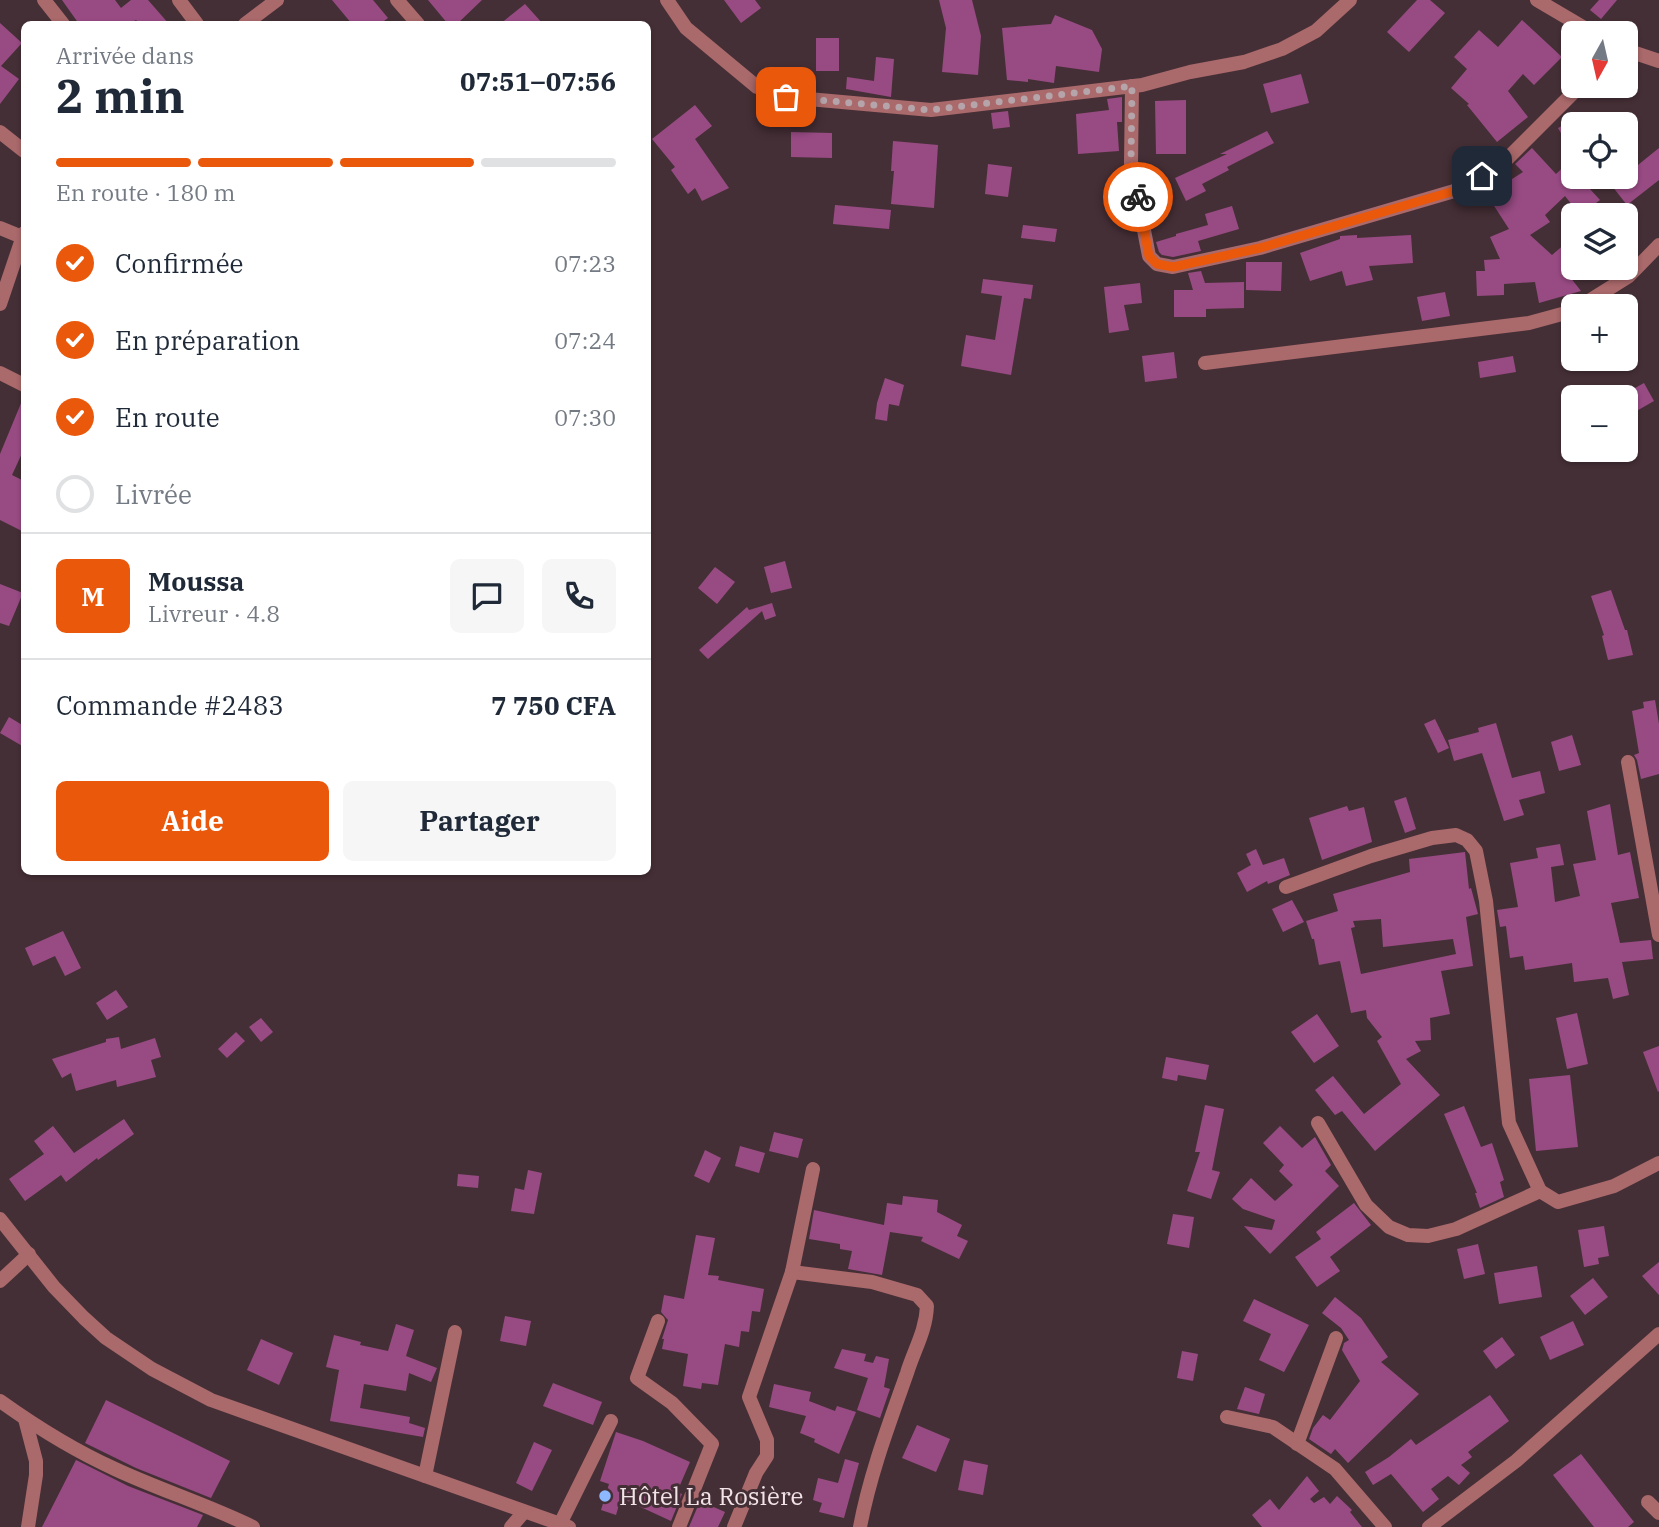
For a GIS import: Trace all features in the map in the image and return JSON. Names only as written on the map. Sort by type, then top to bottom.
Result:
[{"type":"street","points":[[44,0],[61,21]]},
{"type":"street","points":[[180,0],[195,21]]},
{"type":"street","points":[[249,21],[277,0]]},
{"type":"street","points":[[397,0],[415,21]]},
{"type":"street","points":[[667,0],[687,28],[757,87],[786,97],[931,110],[1132,86],[1244,62],[1282,49],[1316,31],[1350,0]]},
{"type":"street","points":[[1537,0],[1572,21]]},
{"type":"street","points":[[1638,54],[1659,61]]},
{"type":"street","points":[[1132,86],[1131,163],[1149,256],[1157,264],[1173,267],[1260,248],[1461,189],[1503,163],[1568,98]]},
{"type":"street","points":[[0,132],[21,149]]},
{"type":"street","points":[[0,228],[21,234]]},
{"type":"street","points":[[1600,294],[1629,276],[1659,244]]},
{"type":"street","points":[[0,304],[21,254]]},
{"type":"street","points":[[1205,363],[1529,323],[1561,315]]},
{"type":"street","points":[[0,373],[21,384]]},
{"type":"street","points":[[1628,762],[1659,935]]},
{"type":"street","points":[[1286,887],[1371,856],[1432,838],[1456,835],[1467,840],[1476,851],[1486,901],[1509,1123],[1540,1191],[1558,1202],[1614,1186],[1659,1163]]},
{"type":"street","points":[[1318,1123],[1366,1205],[1389,1227],[1408,1235],[1428,1236],[1456,1228],[1540,1191]]},
{"type":"street","points":[[734,1527],[756,1473],[766,1456],[768,1440],[749,1397],[792,1272],[813,1169]]},
{"type":"street","points":[[0,1219],[54,1287],[83,1318],[106,1338],[152,1369],[211,1400],[524,1512],[565,1525],[611,1420]]},
{"type":"street","points":[[0,1281],[29,1254]]},
{"type":"street","points":[[792,1272],[872,1282],[917,1294],[927,1306],[926,1323],[877,1460],[860,1527]]},
{"type":"street","points":[[658,1321],[637,1378],[673,1403],[712,1444],[679,1527]]},
{"type":"street","points":[[425,1476],[455,1332]]},
{"type":"street","points":[[1429,1527],[1516,1461],[1659,1334]]},
{"type":"street","points":[[1297,1444],[1336,1338]]},
{"type":"street","points":[[0,1401],[25,1419],[114,1469],[218,1510],[253,1527]]},
{"type":"street","points":[[1227,1417],[1273,1427],[1335,1469],[1385,1527]]},
{"type":"street","points":[[25,1419],[37,1475],[28,1527]]},
{"type":"street","points":[[1648,1502],[1659,1513]]},
{"type":"street","points":[[511,1527],[524,1512]]},
{"type":"building","points":[[62,0],[115,0],[121,8],[131,0],[148,0],[166,21],[136,20],[77,21]]},
{"type":"building","points":[[332,0],[373,0],[388,18],[384,21],[350,21]]},
{"type":"building","points":[[428,0],[482,0],[460,21],[446,21]]},
{"type":"building","points":[[724,0],[755,0],[761,8],[741,23]]},
{"type":"building","points":[[939,0],[972,0],[981,36],[978,75],[942,72],[946,28]]},
{"type":"building","points":[[1417,0],[1430,0],[1445,13],[1409,52],[1387,32]]},
{"type":"building","points":[[1599,0],[1617,0],[1601,19],[1590,10]]},
{"type":"building","points":[[525,4],[540,21],[504,21]]},
{"type":"building","points":[[1055,15],[1092,30],[1102,49],[1099,72],[1056,66],[1054,83],[1028,79],[1028,82],[1007,80],[1002,28],[1051,24]]},
{"type":"building","points":[[1522,20],[1561,58],[1534,85],[1523,74],[1508,91],[1528,117],[1497,142],[1467,105],[1469,104],[1451,88],[1467,69],[1454,57],[1479,30],[1498,47]]},
{"type":"building","points":[[0,23],[21,44],[1,66],[19,79],[0,104]]},
{"type":"building","points":[[816,38],[839,38],[839,71],[816,71]]},
{"type":"building","points":[[876,57],[894,59],[891,97],[846,89],[847,77],[874,81]]},
{"type":"building","points":[[1301,74],[1309,103],[1271,113],[1263,84]]},
{"type":"building","points":[[1122,97],[1122,122],[1117,122],[1119,151],[1078,154],[1076,114],[1109,110],[1107,99]]},
{"type":"building","points":[[1186,100],[1186,154],[1156,154],[1155,101]]},
{"type":"building","points":[[695,105],[712,126],[695,139],[729,188],[702,201],[695,188],[688,194],[671,170],[675,167],[652,139]]},
{"type":"building","points":[[1008,111],[1010,127],[993,129],[991,113]]},
{"type":"building","points":[[1267,131],[1274,143],[1227,167],[1229,170],[1202,184],[1206,191],[1186,201],[1175,178],[1227,154],[1220,154]]},
{"type":"building","points":[[791,132],[832,133],[832,158],[791,157]]},
{"type":"building","points":[[893,141],[938,145],[934,208],[891,204]]},
{"type":"building","points":[[1532,148],[1556,174],[1561,169],[1561,189],[1590,189],[1600,200],[1596,203],[1571,203],[1565,196],[1545,215],[1550,222],[1530,235],[1552,255],[1561,247],[1561,280],[1572,280],[1581,291],[1561,294],[1561,297],[1539,303],[1535,282],[1504,284],[1504,295],[1477,296],[1476,271],[1485,271],[1484,260],[1500,259],[1490,237],[1509,229],[1487,195],[1523,172],[1515,164]]},
{"type":"building","points":[[1659,148],[1659,180],[1630,203],[1625,203],[1614,189],[1638,189],[1638,165]]},
{"type":"building","points":[[988,164],[1012,167],[1008,197],[985,194]]},
{"type":"building","points":[[835,205],[891,210],[889,229],[833,224]]},
{"type":"building","points":[[1232,206],[1239,229],[1198,241],[1201,251],[1173,257],[1159,252],[1156,242],[1208,225],[1205,214]]},
{"type":"building","points":[[1023,225],[1057,229],[1055,242],[1021,238]]},
{"type":"building","points":[[1357,235],[1357,238],[1411,235],[1413,263],[1369,266],[1373,280],[1346,286],[1342,271],[1310,281],[1300,253],[1340,239],[1340,236]]},
{"type":"building","points":[[1246,262],[1282,262],[1281,291],[1246,290]]},
{"type":"building","points":[[1201,271],[1205,283],[1244,282],[1244,308],[1206,309],[1206,317],[1174,317],[1174,290],[1193,290],[1188,273]]},
{"type":"building","points":[[983,279],[1033,285],[1031,299],[1024,298],[1011,375],[961,366],[966,335],[995,340],[1002,296],[981,293]]},
{"type":"building","points":[[1140,283],[1142,303],[1124,305],[1129,330],[1109,333],[1104,287]]},
{"type":"building","points":[[1445,292],[1450,316],[1422,321],[1417,297]]},
{"type":"building","points":[[1174,352],[1177,378],[1145,382],[1142,356]]},
{"type":"building","points":[[1513,356],[1516,372],[1480,378],[1478,362]]},
{"type":"building","points":[[885,378],[904,385],[899,406],[889,404],[887,421],[875,419]]},
{"type":"building","points":[[1644,383],[1654,401],[1638,410],[1638,386]]},
{"type":"building","points":[[21,403],[21,456],[12,475],[21,480],[21,530],[0,520],[0,454]]},
{"type":"building","points":[[785,561],[792,588],[771,593],[764,567]]},
{"type":"building","points":[[715,567],[735,582],[717,604],[698,588]]},
{"type":"building","points":[[0,584],[21,592],[21,598],[9,626],[0,623]]},
{"type":"building","points":[[1611,590],[1627,630],[1633,655],[1608,660],[1602,636],[1604,635],[1591,596]]},
{"type":"building","points":[[772,603],[776,616],[765,620],[762,611],[708,659],[699,650],[747,607],[749,610]]},
{"type":"building","points":[[1655,700],[1659,724],[1659,774],[1641,779],[1634,755],[1639,753],[1632,711],[1644,708],[1643,702]]},
{"type":"building","points":[[9,717],[21,724],[21,745],[0,733]]},
{"type":"building","points":[[1435,719],[1449,748],[1438,753],[1424,724]]},
{"type":"building","points":[[1496,723],[1512,778],[1540,771],[1545,793],[1519,800],[1524,815],[1504,821],[1482,753],[1454,761],[1448,740],[1479,732],[1478,728]]},
{"type":"building","points":[[1572,735],[1581,765],[1559,771],[1551,742]]},
{"type":"building","points":[[1406,797],[1416,829],[1405,833],[1394,801]]},
{"type":"building","points":[[1610,804],[1618,855],[1630,852],[1639,898],[1611,903],[1620,943],[1651,940],[1653,959],[1622,962],[1629,995],[1613,999],[1608,978],[1574,982],[1572,963],[1525,970],[1523,956],[1510,958],[1506,926],[1500,927],[1497,910],[1518,907],[1510,863],[1538,858],[1536,848],[1560,844],[1564,865],[1551,867],[1555,902],[1580,896],[1573,864],[1596,860],[1587,811]]},
{"type":"building","points":[[1347,806],[1349,811],[1364,807],[1372,842],[1322,860],[1309,818]]},
{"type":"building","points":[[1256,849],[1263,865],[1284,858],[1290,875],[1268,884],[1267,881],[1247,892],[1237,873],[1251,865],[1246,854]]},
{"type":"building","points":[[1465,852],[1469,889],[1471,888],[1478,914],[1466,917],[1473,966],[1441,971],[1450,1014],[1430,1018],[1431,1040],[1415,1041],[1421,1051],[1406,1059],[1440,1095],[1375,1151],[1342,1111],[1335,1115],[1315,1090],[1333,1076],[1364,1114],[1401,1084],[1377,1041],[1382,1037],[1367,1018],[1366,1010],[1351,1013],[1340,961],[1319,965],[1314,939],[1306,921],[1338,911],[1333,894],[1410,872],[1409,859]],"holes":[[[1381,919],[1383,947],[1453,939],[1456,954],[1361,974],[1351,928],[1355,927],[1353,921]]]},
{"type":"building","points":[[1292,900],[1304,922],[1283,932],[1272,909]]},
{"type":"building","points":[[63,931],[81,968],[65,976],[55,956],[33,966],[25,948]]},
{"type":"building","points":[[116,990],[128,1007],[107,1020],[96,1003]]},
{"type":"building","points":[[1577,1013],[1588,1064],[1567,1069],[1556,1018]]},
{"type":"building","points":[[1317,1014],[1339,1046],[1314,1063],[1291,1032]]},
{"type":"building","points":[[261,1018],[273,1032],[261,1042],[249,1027]]},
{"type":"building","points":[[236,1032],[245,1041],[227,1058],[218,1049]]},
{"type":"building","points":[[119,1037],[121,1049],[155,1038],[161,1057],[151,1060],[156,1077],[117,1087],[116,1080],[76,1091],[71,1073],[62,1078],[52,1059],[106,1042],[106,1039]]},
{"type":"building","points":[[1659,1046],[1659,1091],[1658,1092],[1643,1052]]},
{"type":"building","points":[[1166,1057],[1209,1065],[1206,1080],[1178,1075],[1177,1081],[1162,1078]]},
{"type":"building","points":[[1570,1075],[1578,1147],[1536,1151],[1529,1079]]},
{"type":"building","points":[[1205,1105],[1224,1109],[1212,1170],[1220,1172],[1211,1199],[1187,1191],[1200,1152],[1195,1152]]},
{"type":"building","points":[[1464,1106],[1481,1147],[1492,1143],[1504,1180],[1500,1182],[1504,1197],[1480,1208],[1477,1193],[1444,1114]]},
{"type":"building","points":[[124,1119],[134,1134],[66,1182],[61,1175],[25,1201],[9,1179],[44,1154],[34,1141],[53,1126],[74,1153]]},
{"type":"building","points":[[1280,1126],[1302,1148],[1315,1137],[1331,1165],[1325,1171],[1339,1186],[1270,1254],[1244,1226],[1272,1230],[1275,1220],[1243,1209],[1232,1199],[1251,1178],[1275,1201],[1293,1185],[1279,1171],[1284,1165],[1263,1143]]},
{"type":"building","points":[[774,1132],[803,1139],[798,1158],[769,1151]]},
{"type":"building","points":[[740,1146],[765,1153],[759,1173],[735,1166]]},
{"type":"building","points":[[705,1150],[721,1158],[709,1183],[694,1176]]},
{"type":"building","points":[[528,1170],[542,1173],[534,1214],[511,1211],[515,1188],[524,1190]]},
{"type":"building","points":[[458,1174],[479,1176],[478,1188],[457,1186]]},
{"type":"building","points":[[903,1196],[938,1200],[937,1212],[962,1225],[957,1236],[968,1241],[959,1259],[921,1241],[923,1237],[890,1232],[882,1275],[848,1269],[852,1251],[840,1249],[840,1244],[809,1239],[814,1210],[884,1225],[887,1203],[902,1205]]},
{"type":"building","points":[[1354,1203],[1371,1225],[1330,1257],[1340,1271],[1317,1287],[1295,1257],[1321,1239],[1316,1232]]},
{"type":"building","points":[[1173,1214],[1194,1217],[1189,1248],[1167,1244]]},
{"type":"building","points":[[1604,1226],[1609,1256],[1598,1258],[1599,1264],[1584,1267],[1578,1230]]},
{"type":"building","points":[[696,1235],[715,1238],[708,1275],[719,1276],[718,1280],[764,1289],[760,1312],[752,1311],[749,1332],[741,1331],[739,1347],[725,1344],[718,1385],[702,1383],[701,1389],[683,1386],[688,1354],[662,1349],[668,1320],[661,1312],[664,1295],[684,1299]]},
{"type":"building","points":[[1478,1244],[1485,1274],[1464,1279],[1457,1249]]},
{"type":"building","points":[[1659,1262],[1659,1295],[1642,1276]]},
{"type":"building","points":[[1537,1266],[1542,1297],[1499,1304],[1494,1273]]},
{"type":"building","points":[[1593,1278],[1608,1297],[1585,1315],[1570,1296]]},
{"type":"building","points":[[1335,1297],[1361,1318],[1388,1357],[1381,1362],[1419,1394],[1348,1463],[1335,1449],[1331,1454],[1309,1439],[1323,1415],[1330,1420],[1360,1381],[1342,1350],[1344,1343],[1349,1340],[1341,1328],[1322,1313]]},
{"type":"building","points":[[1254,1299],[1309,1325],[1284,1372],[1259,1360],[1271,1334],[1243,1321]]},
{"type":"building","points":[[505,1316],[531,1321],[526,1346],[500,1341]]},
{"type":"building","points":[[1573,1321],[1584,1345],[1550,1360],[1540,1337]]},
{"type":"building","points":[[396,1324],[414,1330],[406,1356],[437,1368],[431,1382],[409,1373],[406,1391],[364,1384],[360,1408],[410,1417],[409,1423],[425,1428],[423,1437],[330,1421],[339,1370],[326,1367],[334,1335],[361,1342],[360,1345],[388,1351]]},
{"type":"building","points":[[1502,1337],[1515,1355],[1496,1369],[1483,1351]]},
{"type":"building","points":[[261,1339],[293,1353],[279,1385],[247,1370]]},
{"type":"building","points":[[842,1349],[866,1354],[864,1361],[873,1363],[876,1356],[889,1359],[884,1387],[890,1389],[880,1418],[857,1410],[868,1378],[834,1368]]},
{"type":"building","points":[[1182,1351],[1198,1354],[1193,1381],[1177,1378]]},
{"type":"building","points":[[553,1383],[602,1402],[593,1425],[543,1406]]},
{"type":"building","points":[[774,1384],[811,1392],[809,1401],[835,1411],[837,1406],[856,1412],[839,1454],[800,1433],[806,1416],[769,1407]]},
{"type":"building","points":[[1245,1387],[1265,1394],[1259,1414],[1237,1409]]},
{"type":"building","points":[[1490,1395],[1509,1421],[1468,1452],[1472,1457],[1461,1465],[1470,1473],[1459,1485],[1448,1476],[1431,1489],[1439,1499],[1423,1512],[1391,1474],[1373,1485],[1365,1472],[1411,1439],[1416,1445]]},
{"type":"building","points":[[106,1400],[230,1461],[211,1498],[136,1468],[85,1443]]},
{"type":"building","points":[[917,1425],[950,1439],[936,1472],[902,1458]]},
{"type":"building","points":[[616,1432],[690,1462],[677,1492],[682,1494],[671,1521],[621,1498],[616,1515],[601,1510],[609,1484],[600,1481]]},
{"type":"building","points":[[534,1442],[552,1450],[532,1491],[516,1483]]},
{"type":"building","points":[[1581,1454],[1634,1522],[1628,1527],[1594,1527],[1553,1475]]},
{"type":"building","points":[[845,1459],[859,1463],[844,1518],[819,1512],[822,1503],[813,1500],[818,1478],[838,1483]]},
{"type":"building","points":[[76,1460],[128,1486],[203,1515],[197,1527],[42,1527]]},
{"type":"building","points":[[964,1460],[988,1465],[983,1495],[958,1490]]},
{"type":"building","points":[[1307,1476],[1319,1491],[1310,1499],[1314,1503],[1324,1497],[1330,1504],[1337,1496],[1352,1510],[1350,1512],[1362,1527],[1262,1527],[1252,1515],[1270,1499],[1279,1510]]},
{"type":"building","points":[[700,1501],[725,1512],[718,1527],[689,1527]]},
{"type":"way so far","points":[[786,97],[931,110],[1132,86],[1131,163],[1138,197]]},
{"type":"place","name":"Hôtel La Rosière","points":[[605,1496]]},
{"type":"route","points":[[1138,197],[1149,256],[1157,264],[1173,267],[1260,248],[1461,189],[1482,176]]}]
